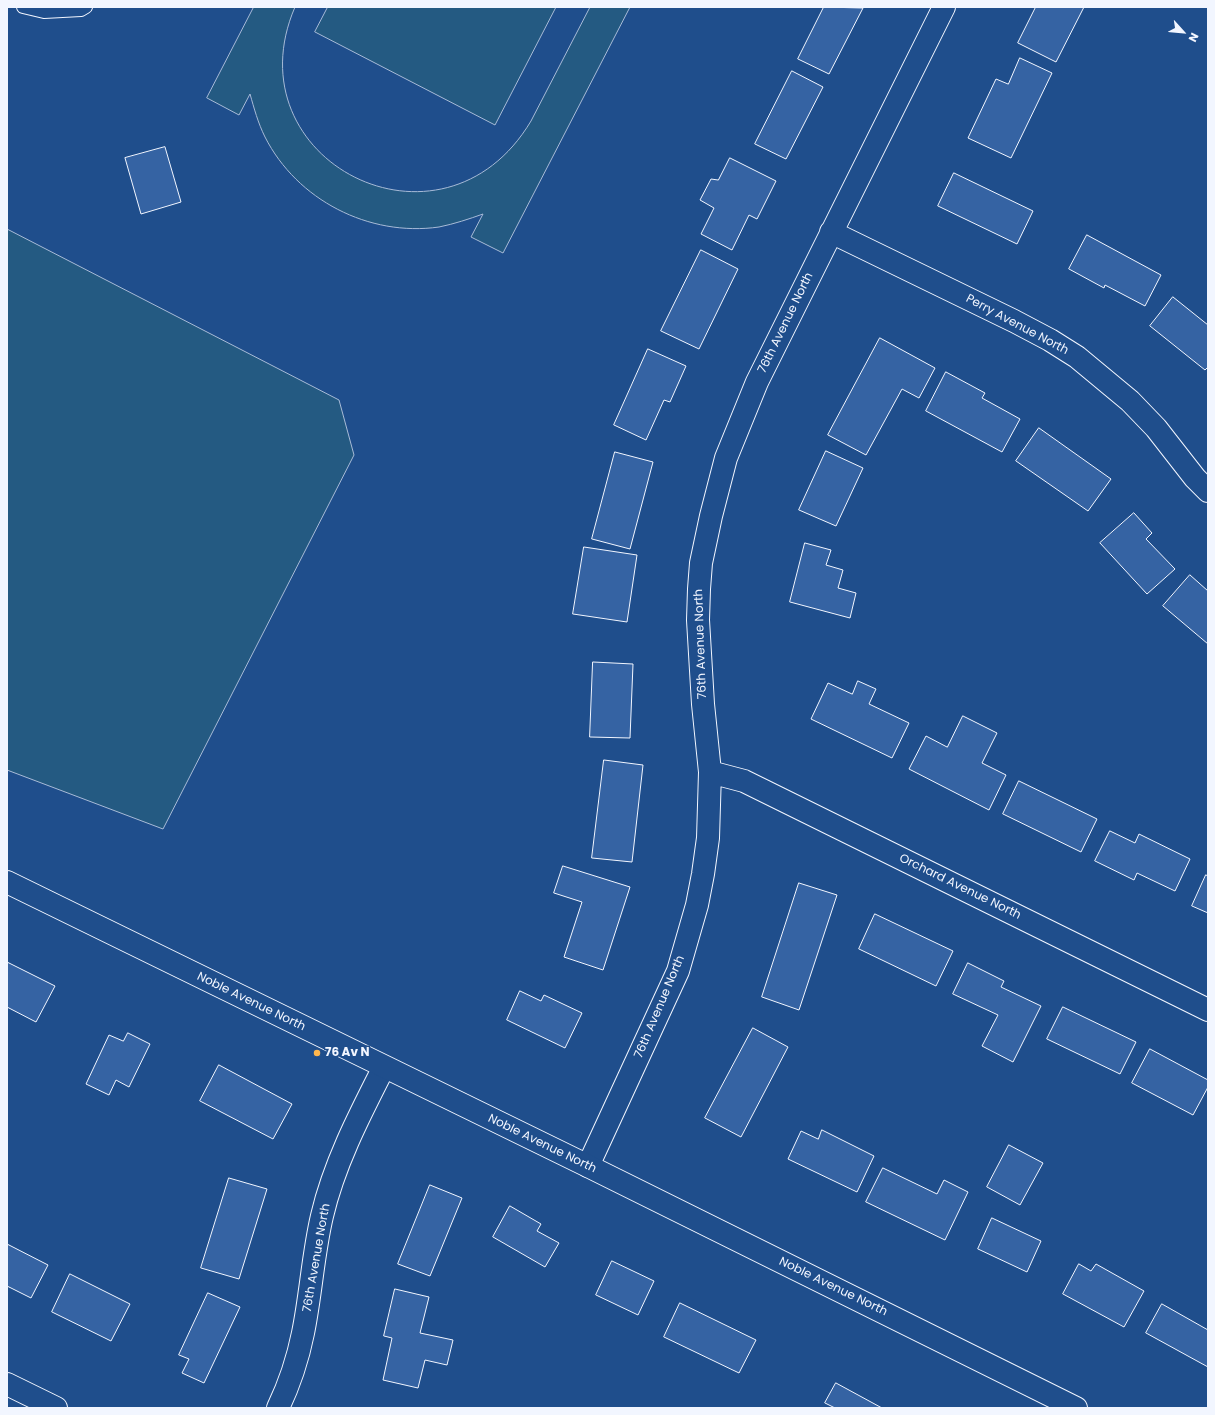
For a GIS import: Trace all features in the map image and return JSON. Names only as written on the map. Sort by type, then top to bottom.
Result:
[{"type":"street","name":"76th Avenue North","points":[[588,1166],[678,971],[697,905],[708,838],[710,772],[703,704],[698,620],[701,563],[710,516],[726,458],[757,382],[944,7]]},
{"type":"street","name":"Perry Avenue North","points":[[831,232],[1014,321],[1050,340],[1077,357],[1130,401],[1156,428],[1195,478],[1208,491]]},
{"type":"street","name":"Orchard Avenue North","points":[[710,772],[744,781],[1208,1010]]},
{"type":"street","name":"Noble Avenue North","points":[[7,882],[588,1166],[1076,1408]]},
{"type":"street","name":"76th Avenue North","points":[[278,1408],[284,1394],[303,1334],[322,1215],[342,1155],[361,1112],[384,1067]]},
{"type":"street","points":[[7,1384],[56,1408]]},
{"type":"lane","points":[[23,7],[44,12],[81,10],[86,7]]},
{"type":"shaded area","points":[[254,7],[295,7],[283,62],[292,110],[317,150],[355,177],[400,191],[447,188],[493,165],[531,121],[590,7],[630,7],[503,253],[471,237],[483,214],[439,227],[413,229],[387,226],[362,220],[338,209],[316,196],[296,179],[279,159],[265,137],[256,116],[250,94],[239,115],[207,98]]},
{"type":"shaded area","points":[[328,7],[556,7],[495,125],[315,32]]},
{"type":"shaded area","points":[[7,229],[339,400],[354,455],[163,829],[7,770]]},
{"type":"building","points":[[824,7],[863,8],[829,74],[798,59]]},
{"type":"building","points":[[1036,7],[1084,7],[1056,62],[1018,43]]},
{"type":"building","points":[[1020,58],[1052,73],[1011,158],[968,138],[996,79],[1008,84]]},
{"type":"building","points":[[792,71],[823,87],[786,159],[755,144]]},
{"type":"building","points":[[165,147],[181,202],[141,214],[125,158]]},
{"type":"building","points":[[730,158],[776,181],[757,219],[749,215],[732,250],[701,234],[714,208],[700,200],[711,179],[718,180]]},
{"type":"building","points":[[954,173],[1033,211],[1017,244],[938,206]]},
{"type":"building","points":[[1087,235],[1161,275],[1145,306],[1105,285],[1104,288],[1069,269]]},
{"type":"building","points":[[701,250],[738,269],[699,349],[661,331]]},
{"type":"building","points":[[1173,297],[1208,325],[1208,367],[1205,370],[1150,326]]},
{"type":"building","points":[[880,338],[935,368],[919,398],[902,389],[866,455],[828,435]]},
{"type":"building","points":[[648,349],[686,366],[670,402],[664,400],[646,440],[614,425]]},
{"type":"building","points":[[946,372],[985,393],[982,398],[1020,419],[1002,452],[926,411]]},
{"type":"building","points":[[1039,428],[1111,479],[1088,511],[1016,461]]},
{"type":"building","points":[[826,451],[863,468],[836,526],[799,510]]},
{"type":"building","points":[[615,452],[653,462],[630,549],[592,539]]},
{"type":"building","points":[[1134,513],[1152,533],[1146,539],[1175,569],[1147,594],[1100,543]]},
{"type":"building","points":[[805,543],[831,550],[826,565],[843,570],[838,588],[856,593],[850,618],[790,602]]},
{"type":"building","points":[[584,547],[637,555],[627,622],[573,614]]},
{"type":"building","points":[[1190,575],[1208,591],[1208,644],[1163,606]]},
{"type":"building","points":[[593,662],[633,664],[630,738],[590,737]]},
{"type":"building","points":[[858,681],[876,689],[869,704],[909,723],[892,758],[811,719],[828,683],[852,694]]},
{"type":"building","points":[[963,716],[997,733],[982,763],[1006,775],[989,810],[909,769],[926,736],[947,747]]},
{"type":"building","points":[[604,760],[643,765],[632,862],[592,858]]},
{"type":"building","points":[[1019,781],[1097,819],[1081,852],[1003,814]]},
{"type":"building","points":[[1110,831],[1135,843],[1139,834],[1190,859],[1175,891],[1137,873],[1134,880],[1095,861]]},
{"type":"building","points":[[563,866],[630,887],[603,970],[564,957],[582,902],[554,893]]},
{"type":"building","points":[[1206,875],[1208,876],[1208,913],[1192,906]]},
{"type":"building","points":[[799,883],[837,895],[799,1010],[762,997]]},
{"type":"building","points":[[875,914],[953,951],[936,986],[859,949]]},
{"type":"building","points":[[7,962],[55,986],[36,1022],[7,1007]]},
{"type":"building","points":[[968,963],[1004,981],[1001,987],[1041,1006],[1013,1062],[982,1046],[998,1015],[953,994]]},
{"type":"building","points":[[520,991],[541,1001],[544,995],[582,1013],[565,1048],[507,1020]]},
{"type":"building","points":[[1063,1007],[1136,1042],[1120,1074],[1047,1039]]},
{"type":"building","points":[[753,1028],[788,1047],[741,1137],[705,1118]]},
{"type":"building","points":[[128,1033],[150,1044],[129,1087],[116,1080],[109,1095],[86,1084],[109,1035],[123,1041]]},
{"type":"building","points":[[1150,1049],[1208,1080],[1208,1087],[1193,1115],[1132,1083]]},
{"type":"building","points":[[219,1065],[292,1104],[273,1139],[200,1101]]},
{"type":"building","points":[[822,1130],[874,1156],[857,1192],[788,1159],[801,1131],[818,1139]]},
{"type":"building","points":[[1009,1145],[1043,1163],[1020,1205],[987,1187]]},
{"type":"building","points":[[883,1168],[937,1194],[944,1180],[968,1192],[945,1240],[866,1202]]},
{"type":"building","points":[[229,1178],[267,1189],[239,1279],[201,1268]]},
{"type":"building","points":[[430,1185],[462,1198],[430,1276],[398,1264]]},
{"type":"building","points":[[510,1206],[541,1224],[537,1231],[559,1243],[545,1267],[493,1237]]},
{"type":"building","points":[[992,1218],[1041,1241],[1027,1272],[978,1249]]},
{"type":"building","points":[[7,1244],[48,1265],[31,1298],[7,1286]]},
{"type":"building","points":[[612,1261],[654,1281],[638,1315],[596,1295]]},
{"type":"building","points":[[1079,1264],[1091,1271],[1096,1264],[1144,1291],[1124,1327],[1063,1294]]},
{"type":"building","points":[[70,1274],[130,1304],[111,1341],[52,1312]]},
{"type":"building","points":[[395,1289],[429,1297],[420,1333],[453,1340],[447,1365],[425,1360],[418,1388],[383,1380],[392,1338],[384,1336]]},
{"type":"building","points":[[208,1293],[240,1307],[204,1383],[182,1373],[189,1359],[179,1355]]},
{"type":"building","points":[[680,1303],[756,1340],[739,1373],[664,1337]]},
{"type":"building","points":[[1162,1304],[1208,1330],[1208,1367],[1146,1333]]},
{"type":"building","points":[[836,1383],[882,1408],[835,1408],[825,1403]]},
{"type":"place","name":"76 Av N","points":[[317,1053]]}]
